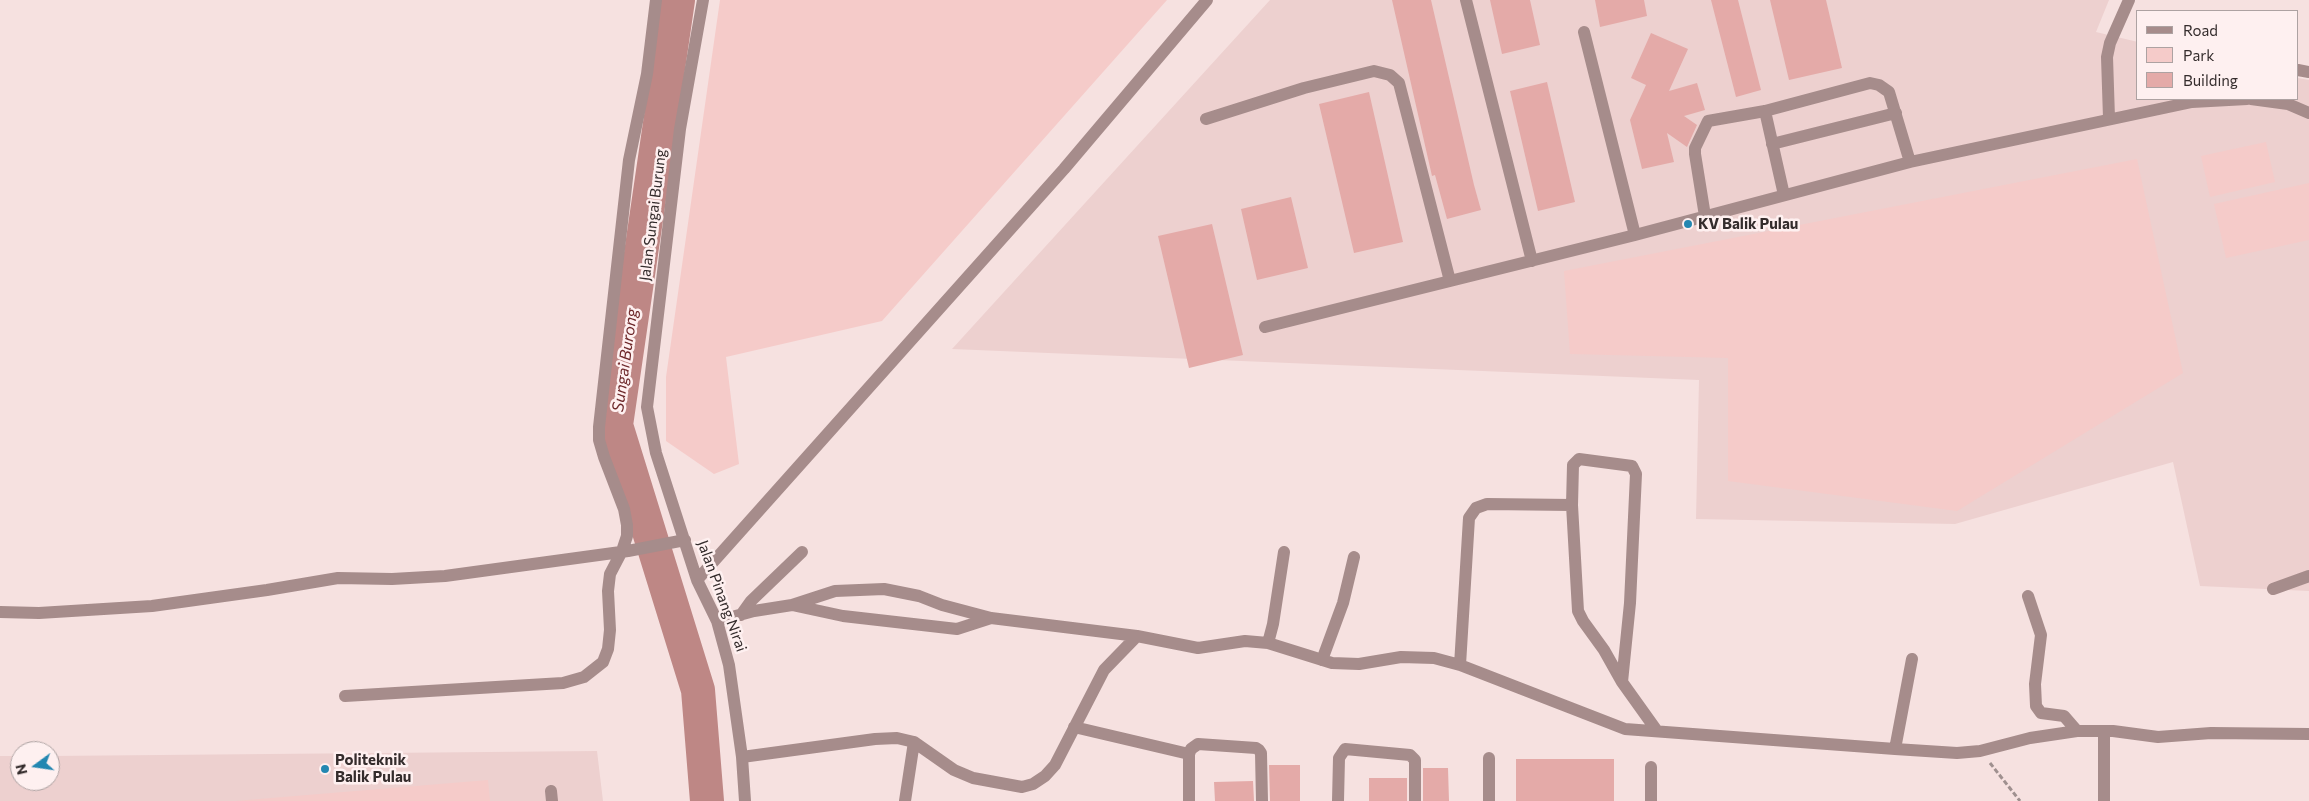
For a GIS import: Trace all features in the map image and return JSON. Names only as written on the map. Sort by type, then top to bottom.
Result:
[{"type":"street","points":[[345,696],[563,683],[584,677],[603,662],[608,649],[610,630],[608,591],[610,574],[625,551],[627,536],[624,509],[604,458],[599,427],[629,160],[647,74],[656,0]]},
{"type":"street","name":"Jalan Sungai Burung","points":[[670,493],[651,432],[647,407],[648,386],[680,130],[703,0]]},
{"type":"street","points":[[696,580],[1064,169],[1208,0]]},
{"type":"street","points":[[1466,0],[1532,261]]},
{"type":"street","points":[[2109,118],[2107,57],[2129,0]]},
{"type":"street","points":[[1584,32],[1636,235]]},
{"type":"street","points":[[1206,119],[1304,88],[1365,73],[1374,71],[1390,75],[1399,83],[1450,281]]},
{"type":"street","points":[[1705,216],[1695,148],[1708,121],[1765,111],[1870,84],[1884,87],[1889,92],[1910,162]]},
{"type":"street","points":[[1265,327],[1636,235],[1910,162],[2109,118],[2192,102],[2229,100]]},
{"type":"street","points":[[2258,100],[2288,104],[2309,113]]},
{"type":"street","points":[[1765,111],[1784,195]]},
{"type":"street","points":[[1772,144],[1896,113]]},
{"type":"street","points":[[1622,682],[1630,603],[1635,470],[1632,466],[1579,460],[1575,461],[1573,466],[1572,505],[1578,611],[1604,650],[1622,682],[1656,731]]},
{"type":"street","name":"Jalan Pinang Nirai","points":[[670,493],[696,580],[717,621],[729,665],[742,757],[745,801]]},
{"type":"street","points":[[1460,665],[1469,518],[1476,508],[1487,504],[1572,505]]},
{"type":"street","points":[[0,612],[39,613],[152,606],[338,578],[392,579],[444,576],[625,551],[685,540]]},
{"type":"street","points":[[741,614],[751,601],[802,552]]},
{"type":"street","points":[[1268,643],[1273,624],[1284,552]]},
{"type":"street","points":[[1322,660],[1344,603],[1354,558]]},
{"type":"street","points":[[2273,589],[2309,576]]},
{"type":"street","points":[[717,621],[741,614],[792,605],[835,591],[884,589],[919,596],[942,605],[991,618],[1137,636],[1198,648],[1245,642],[1268,643],[1322,660],[1359,664],[1401,656],[1415,656],[1460,665],[1625,729],[1895,749],[1957,753],[1980,751],[2030,738],[2078,731],[2104,731],[2158,737],[2211,733],[2309,734]]},
{"type":"street","points":[[2028,596],[2041,635],[2035,684],[2036,706],[2041,713],[2064,716],[2078,731]]},
{"type":"street","points":[[792,605],[843,616],[957,629],[991,618]]},
{"type":"street","points":[[742,757],[875,739],[897,738],[914,742],[954,770],[973,778],[1022,788],[1033,784],[1045,776],[1055,765],[1104,670],[1137,636]]},
{"type":"street","points":[[1895,749],[1912,659]]},
{"type":"street","points":[[1074,727],[1189,754]]},
{"type":"street","points":[[2104,731],[2104,801]]},
{"type":"street","points":[[906,801],[914,742]]},
{"type":"street","points":[[1189,801],[1189,754],[1191,749],[1198,744],[1256,748],[1259,750],[1261,753],[1262,801]]},
{"type":"street","points":[[1338,801],[1338,758],[1345,749],[1410,755],[1415,760],[1415,801]]},
{"type":"street","points":[[1489,758],[1489,801]]},
{"type":"street","points":[[1651,767],[1651,801]]},
{"type":"path","points":[[1980,751],[2016,793],[2020,801]]},
{"type":"shaded area","name":"KV Balik Pulau","points":[[1270,0],[2109,0],[2096,32],[2136,42],[2136,100],[2299,100],[2299,78],[2309,80],[2309,591],[2200,586],[2173,462],[1955,524],[1696,519],[1699,380],[952,349]]},
{"type":"shaded area","name":"Politeknik Balik Pulau","points":[[597,751],[603,801],[0,801],[0,756],[10,756],[10,791],[60,791],[60,756]]},
{"type":"green space","points":[[720,0],[1167,0],[882,321],[726,357],[739,464],[714,474],[666,441],[666,377]]},
{"type":"green space","points":[[2266,142],[2275,182],[2210,197],[2201,156]]},
{"type":"green space","points":[[2137,159],[2183,373],[1957,511],[1728,481],[1728,358],[1570,354],[1564,271]]},
{"type":"green space","points":[[2309,183],[2309,240],[2226,258],[2214,204]]},
{"type":"green space","points":[[488,780],[490,801],[235,801]]},
{"type":"building","points":[[1392,0],[1431,0],[1481,210],[1447,219],[1435,175],[1432,176]]},
{"type":"building","points":[[1490,0],[1530,0],[1540,45],[1502,54]]},
{"type":"building","points":[[1595,0],[1644,0],[1647,16],[1600,27]]},
{"type":"building","points":[[1711,0],[1738,0],[1761,90],[1736,97]]},
{"type":"building","points":[[1770,0],[1826,0],[1842,68],[1789,80]]},
{"type":"building","points":[[1651,33],[1688,49],[1669,91],[1697,83],[1705,110],[1684,116],[1697,125],[1687,147],[1667,133],[1674,162],[1642,169],[1630,120],[1646,85],[1631,78]]},
{"type":"building","points":[[1547,82],[1575,202],[1538,211],[1510,91]]},
{"type":"building","points":[[1369,92],[1403,242],[1354,253],[1319,104]]},
{"type":"building","points":[[1291,197],[1308,268],[1257,280],[1241,209]]},
{"type":"building","points":[[1212,224],[1243,355],[1189,368],[1158,236]]},
{"type":"building","points":[[1516,759],[1614,759],[1614,801],[1516,801]]},
{"type":"building","points":[[1269,765],[1300,765],[1300,801],[1270,801]]},
{"type":"building","points":[[1423,768],[1448,768],[1449,801],[1423,801]]},
{"type":"building","points":[[1369,778],[1407,778],[1407,801],[1369,801]]},
{"type":"building","points":[[1253,781],[1254,801],[1215,801],[1214,782]]},
{"type":"waterway","name":"Sungai Burong","points":[[678,0],[616,425],[698,690],[707,801]]},
{"type":"place","name":"KV Balik Pulau","points":[[1688,224]]},
{"type":"place","name":"Politeknik Balik Pulau","points":[[325,769]]}]
